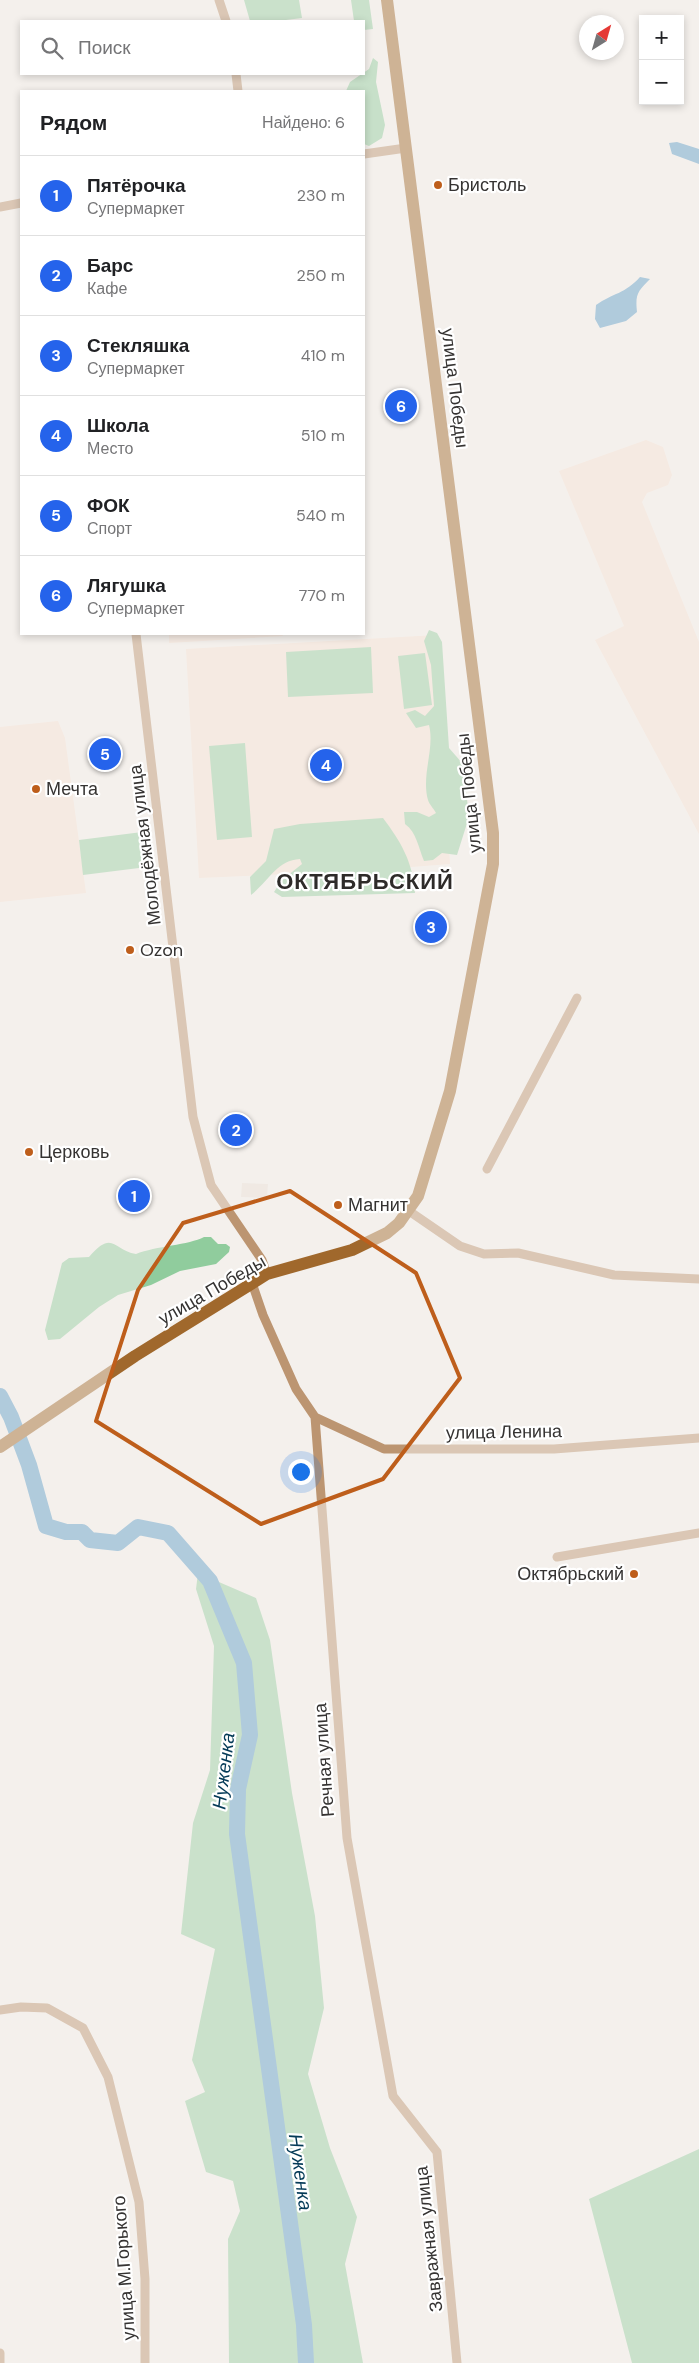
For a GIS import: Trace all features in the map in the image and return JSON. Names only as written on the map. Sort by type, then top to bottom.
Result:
[{"type":"street","points":[[219,0],[226,20]]},
{"type":"street","name":"улица Победы","points":[[0,1446],[135,1356],[267,1274],[352,1250],[387,1232],[409,1211],[418,1196],[426,1175],[450,1091],[493,864],[493,832],[387,0]]},
{"type":"street","points":[[236,75],[238,90]]},
{"type":"street","points":[[365,154],[406,148]]},
{"type":"street","points":[[0,206],[20,203]]},
{"type":"street","name":"Молодёжная улица","points":[[136,635],[193,1117],[211,1185],[262,1260],[267,1274]]},
{"type":"street","points":[[487,1169],[577,998]]},
{"type":"street","points":[[409,1211],[460,1246],[484,1254],[518,1253],[614,1275],[699,1279]]},
{"type":"street","points":[[252,1283],[263,1316],[296,1389],[315,1417]]},
{"type":"street","name":"улица Ленина","points":[[315,1417],[384,1449],[554,1449],[699,1438]]},
{"type":"street","name":"Речная улица","points":[[315,1417],[346,1838],[393,2096]]},
{"type":"street","points":[[557,1557],[699,1532]]},
{"type":"street","name":"улица М.Горького","points":[[0,2010],[47,2008],[83,2028],[108,2077],[139,2202],[145,2279],[144,2363]]},
{"type":"street","name":"Завражная улица","points":[[393,2096],[436,2152],[457,2363]]},
{"type":"street","points":[[0,2354],[0,2363]]},
{"type":"highlighted area","points":[[290,1191],[416,1273],[460,1378],[383,1479],[261,1524],[96,1421],[138,1290],[183,1223]]},
{"type":"shaded area","points":[[646,440],[663,447],[672,475],[668,485],[647,493],[642,502],[699,642],[699,834],[595,640],[624,626],[559,471]]},
{"type":"shaded area","points":[[169,635],[283,636],[169,643]]},
{"type":"shaded area","points":[[437,635],[450,864],[359,871],[199,878],[186,649]]},
{"type":"shaded area","name":"Мечта","points":[[58,721],[65,738],[86,893],[0,902],[0,727]]},
{"type":"shaded area","points":[[242,1183],[268,1184],[267,1198],[241,1197]]},
{"type":"green space","points":[[244,0],[299,0],[302,18],[250,20]]},
{"type":"green space","points":[[351,0],[369,0],[373,29],[365,30],[365,20],[354,20]]},
{"type":"green space","points":[[373,58],[378,62],[376,82],[385,125],[382,138],[369,146],[365,144],[365,90],[346,90],[350,82],[360,75],[365,75],[365,72],[369,69]]},
{"type":"green space","points":[[429,630],[437,633],[442,642],[449,748],[463,764],[469,817],[457,855],[442,853],[433,860],[424,861],[415,836],[405,824],[404,812],[417,812],[429,817],[436,813],[429,802],[426,791],[430,743],[429,725],[416,728],[406,713],[415,710],[425,716],[434,706],[431,665],[424,641]]},
{"type":"green space","points":[[371,647],[373,693],[288,697],[286,652]]},
{"type":"green space","points":[[425,653],[432,705],[404,709],[398,656]]},
{"type":"green space","points":[[245,743],[252,837],[217,840],[209,746]]},
{"type":"green space","points":[[383,818],[395,835],[409,862],[415,893],[282,897],[274,892],[282,880],[302,864],[300,859],[292,860],[279,867],[251,895],[250,877],[266,861],[274,829],[300,824]]},
{"type":"green space","points":[[142,832],[147,867],[83,875],[79,840]]},
{"type":"green space","points":[[204,1237],[211,1237],[218,1244],[226,1244],[230,1247],[229,1252],[216,1264],[180,1271],[151,1285],[118,1295],[99,1307],[60,1339],[48,1340],[45,1330],[62,1263],[69,1258],[89,1257],[103,1244],[108,1243],[136,1254]]},
{"type":"green space","points":[[198,1573],[256,1598],[270,1640],[292,1793],[315,1916],[324,2008],[308,2074],[330,2148],[357,2217],[345,2264],[363,2363],[229,2363],[228,2239],[240,2211],[233,2181],[206,2172],[185,2101],[205,2092],[192,2060],[215,1949],[181,1934],[193,1823],[210,1770],[214,1646],[196,1589]]},
{"type":"green space","points":[[699,2149],[699,2363],[632,2363],[589,2199]]},
{"type":"water","points":[[677,142],[699,149],[699,164],[672,154],[669,143]]},
{"type":"water","points":[[640,277],[650,279],[638,293],[636,301],[637,312],[626,321],[600,328],[595,319],[596,305],[629,287]]},
{"type":"waterway","name":"Нуженка","points":[[0,1396],[11,1417],[29,1465],[46,1526],[66,1532],[82,1532],[90,1540],[118,1543],[138,1527],[168,1533],[210,1581],[244,1663],[250,1735],[238,1789],[237,1834],[304,2325],[306,2363]]},
{"type":"place","name":"Бристоль","points":[[438,185]]},
{"type":"place","name":"Лягушка","points":[[401,406]]},
{"type":"place","name":"ФОК","points":[[105,754]]},
{"type":"place","name":"Школа","points":[[326,765]]},
{"type":"place","name":"Мечта","points":[[36,789]]},
{"type":"place","name":"Стекляшка","points":[[431,927]]},
{"type":"place","name":"Ozon","points":[[130,950]]},
{"type":"place","name":"Барс","points":[[236,1130]]},
{"type":"place","name":"Церковь","points":[[29,1152]]},
{"type":"place","name":"Пятёрочка","points":[[134,1196]]},
{"type":"place","name":"Магнит","points":[[338,1205]]},
{"type":"place","name":"Октябрьский","points":[[634,1574]]},
{"type":"district","name":"ОКТЯБРЬСКИЙ","points":[[365,881]]}]
